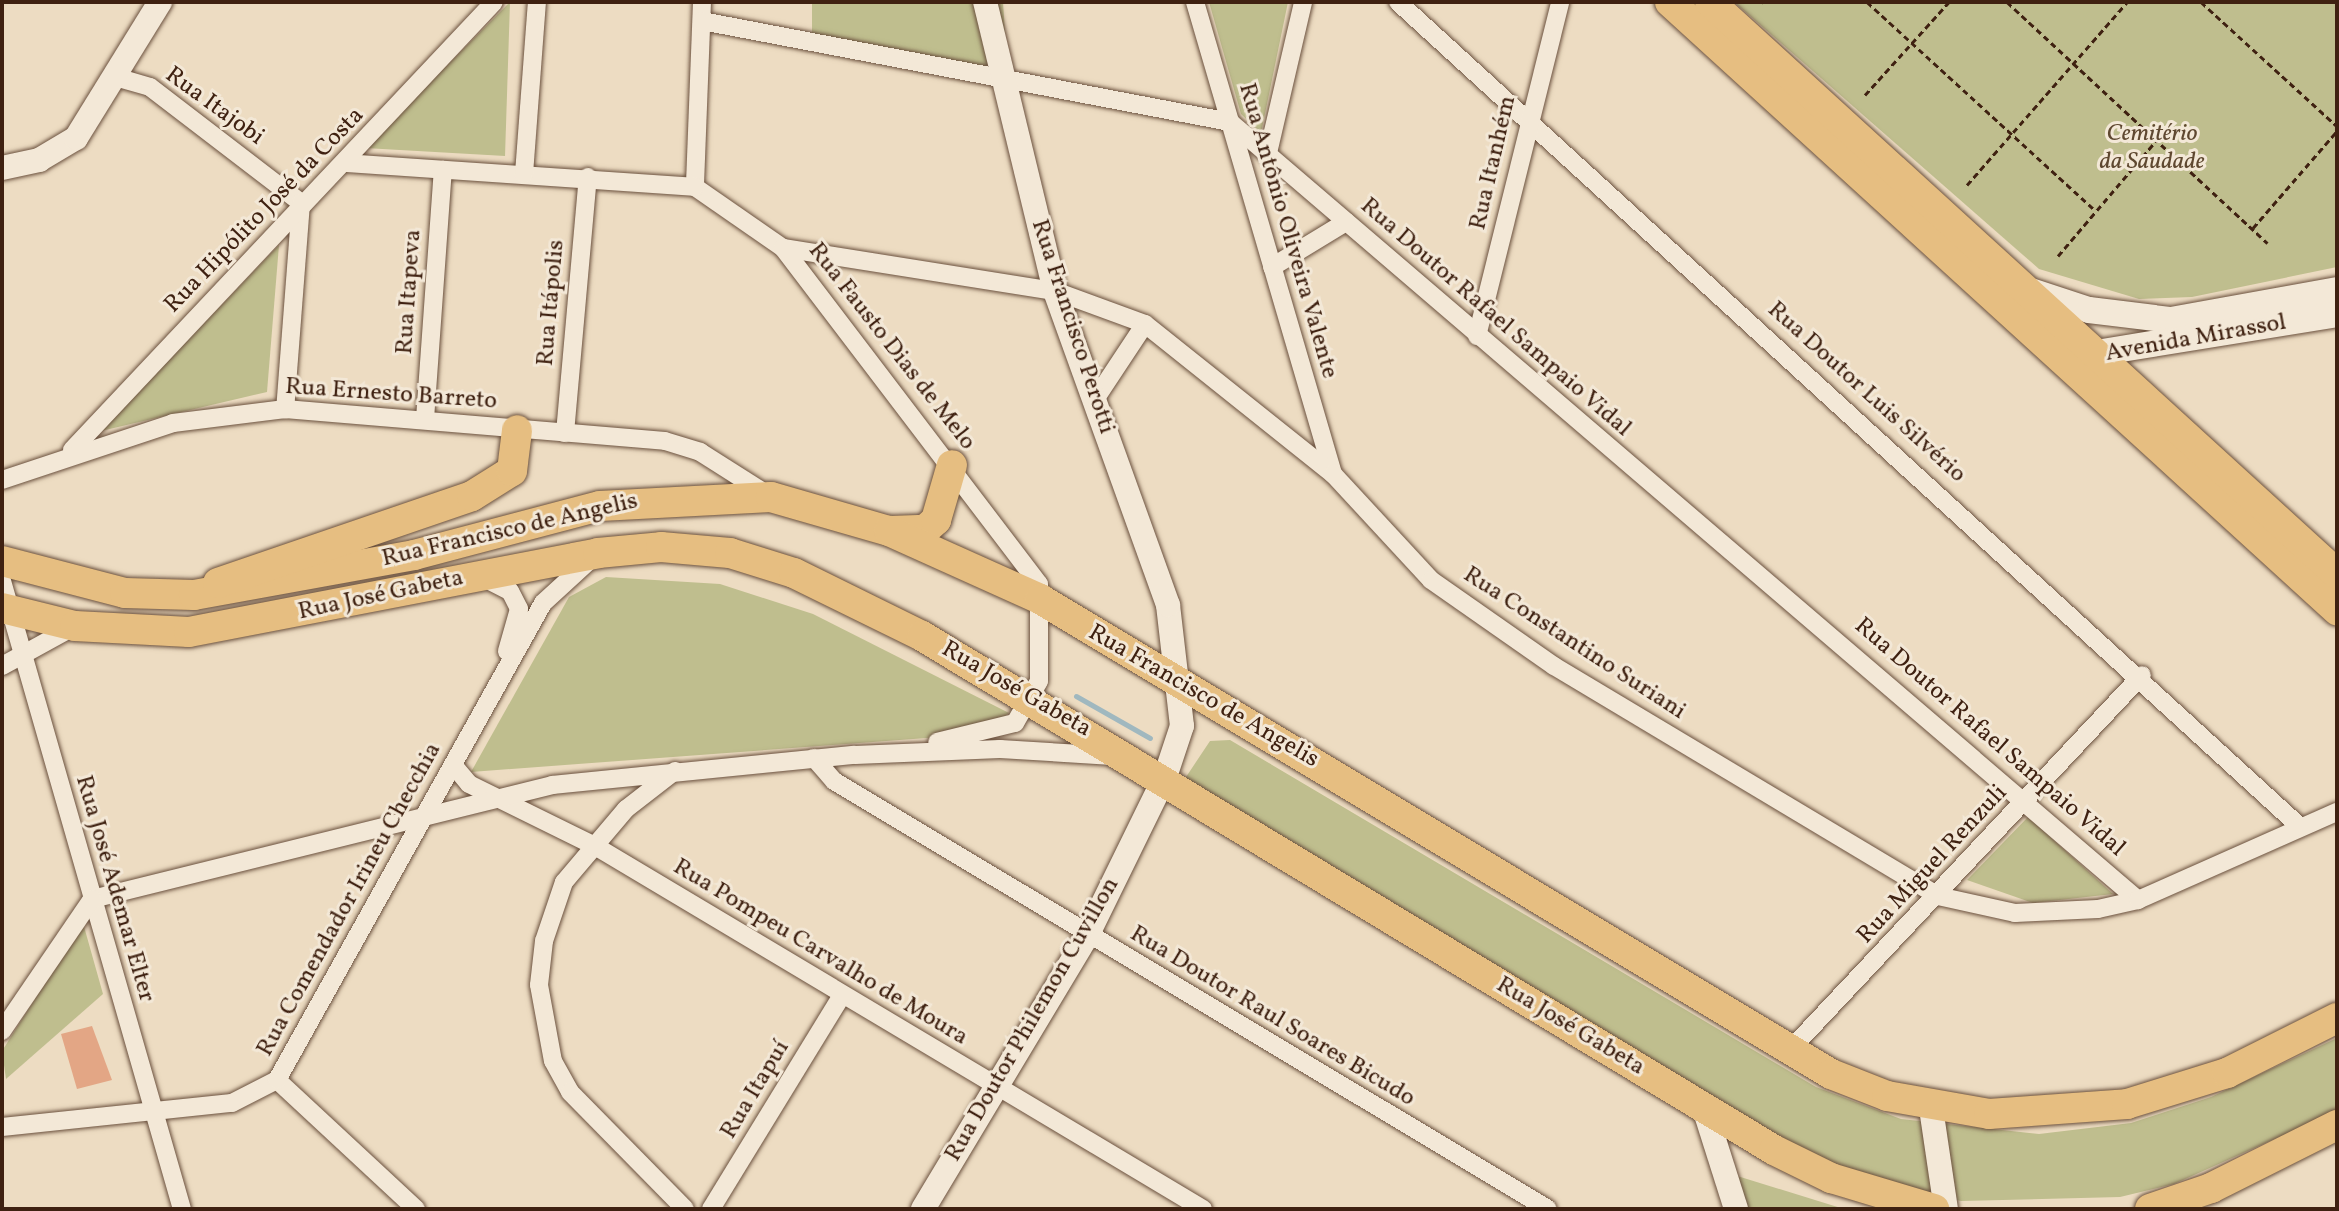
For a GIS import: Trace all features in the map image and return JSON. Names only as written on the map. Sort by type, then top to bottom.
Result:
[{"type":"main road","points":[[1670,2],[2337,610]]},
{"type":"main road","points":[[1710,2],[2337,574]]},
{"type":"main road","name":"Avenida Mirassol","points":[[2024,288],[2089,310],[2171,320],[2337,290]]},
{"type":"main road","name":"Avenida Mirassol","points":[[2055,353],[2098,356],[2337,314]]},
{"type":"main road","points":[[194,595],[253,566],[472,496],[512,471],[517,430]]},
{"type":"main road","points":[[889,531],[925,530],[936,520],[952,465]]},
{"type":"main road","name":"Rua Francisco de Angelis","points":[[2,561],[125,593],[194,595],[414,555],[600,506],[771,497],[889,531],[1040,599],[1182,689],[1831,1074],[1931,1108],[2063,1113],[2127,1104],[2227,1073],[2337,1018]]},
{"type":"main road","name":"Rua José Gabeta","points":[[7,611],[75,626],[189,632],[598,553],[661,547],[730,553],[794,573],[1030,698],[1165,777],[1328,887],[1704,1108],[1831,1178],[1934,1209]]},
{"type":"main road","points":[[2150,1209],[2337,1125]]},
{"type":"street","points":[[2,168],[39,160],[76,138],[119,78],[160,2]]},
{"type":"street","name":"Rua Hipólito José da Costa","points":[[70,452],[301,203],[345,163],[494,2]]},
{"type":"street","points":[[524,174],[537,2]]},
{"type":"street","points":[[345,163],[588,177],[695,187],[702,2]]},
{"type":"street","name":"Rua Francisco Perotti","points":[[985,2],[1055,291],[1094,401],[1145,525],[1177,647]]},
{"type":"street","name":"Rua Antônio Oliveira Valente","points":[[1195,2],[1333,474]]},
{"type":"street","points":[[1268,153],[1303,2]]},
{"type":"street","name":"Rua Doutor Luis Silvério","points":[[1398,2],[2142,675],[2297,824]]},
{"type":"street","name":"Rua Itanhém","points":[[1477,336],[1560,2]]},
{"type":"street","name":"Rua Doutor Rafael Sampaio Vidal","points":[[702,21],[1003,75],[1230,122],[1477,336],[2028,800],[2138,900]]},
{"type":"street","name":"Rua Itajobi","points":[[119,78],[150,87],[301,203]]},
{"type":"street","name":"Rua Itapeva","points":[[425,419],[443,170]]},
{"type":"street","name":"Rua Itápolis","points":[[565,433],[588,177]]},
{"type":"street","name":"Rua Fausto Dias de Melo","points":[[695,187],[783,248],[1012,542],[1040,599]]},
{"type":"street","points":[[285,409],[301,203]]},
{"type":"street","points":[[1272,267],[1346,222]]},
{"type":"street","name":"Rua Constantino Suriani","points":[[783,248],[1055,291],[1145,324],[1333,474],[1407,558],[1463,603],[1554,666],[1938,896],[2059,915],[2138,900],[2297,824],[2337,812]]},
{"type":"street","points":[[1094,401],[1145,324]]},
{"type":"street","name":"Rua Ernesto Barreto","points":[[2,480],[70,452],[228,411],[285,409],[425,419],[677,444],[771,497]]},
{"type":"street","name":"Rua Comendador Irineu Checchia","points":[[2,1127],[248,1100],[277,1080],[543,603],[598,553]]},
{"type":"street","name":"Rua Comendador Irineu Checchia","points":[[476,575],[510,591],[519,609],[484,705]]},
{"type":"street","name":"Rua José Ademar Elter","points":[[2,581],[7,611],[23,657],[182,1209]]},
{"type":"street","points":[[855,755],[1001,732],[1030,698],[1039,681],[1040,599]]},
{"type":"street","points":[[2,666],[75,626]]},
{"type":"street","name":"Rua Doutor Philemon Cuvillon","points":[[923,1209],[1087,936],[1165,777],[1182,726],[1177,647]]},
{"type":"street","name":"Rua Miguel Renzuli","points":[[1790,1050],[1938,896],[2142,675]]},
{"type":"street","points":[[2,1031],[92,899],[503,796],[678,770],[855,755],[1000,749],[1131,757]]},
{"type":"street","name":"Rua Doutor Raul Soares Bicudo","points":[[814,758],[834,781],[1087,936],[1548,1209]]},
{"type":"street","name":"Rua Pompeu Carvalho de Moura","points":[[454,766],[469,784],[503,796],[595,846],[1203,1209]]},
{"type":"street","points":[[678,770],[626,809],[564,882],[544,941],[539,985],[546,1038],[570,1092],[685,1209]]},
{"type":"street","name":"Rua Itapuí","points":[[711,1209],[842,995]]},
{"type":"street","points":[[277,1080],[416,1209]]},
{"type":"street","points":[[1704,1108],[1736,1209]]},
{"type":"street","points":[[1931,1108],[1946,1209]]},
{"type":"path","points":[[1867,2],[2095,210]]},
{"type":"path","points":[[1865,95],[1949,2]]},
{"type":"path","points":[[2007,2],[2267,243]]},
{"type":"path","points":[[1967,185],[2127,2]]},
{"type":"path","points":[[2201,2],[2337,128],[2252,229]]},
{"type":"path","points":[[2058,256],[2156,141]]},
{"type":"green space","points":[[510,2],[505,156],[365,148]]},
{"type":"green space","points":[[812,2],[1003,2],[1007,62],[982,75],[812,37]]},
{"type":"green space","points":[[1209,2],[1288,2],[1261,133],[1241,114]]},
{"type":"green space","name":"Cemitério da Saudade","points":[[1734,2],[2337,2],[2337,267],[2192,297],[2139,299],[2039,269]]},
{"type":"green space","points":[[279,245],[267,392],[101,431]]},
{"type":"green space","points":[[606,577],[720,584],[813,614],[1009,713],[980,734],[471,772],[569,597]]},
{"type":"green space","points":[[1230,740],[1816,1087],[1901,1119],[2039,1134],[2131,1123],[2211,1097],[2337,1038],[2337,1111],[2174,1184],[2120,1197],[1961,1201],[1818,1170],[1182,783],[1210,741]]},
{"type":"green space","points":[[2028,817],[2113,894],[2033,903],[1967,880]]},
{"type":"green space","points":[[83,923],[103,994],[6,1079],[2,1051]]},
{"type":"green space","points":[[1734,1175],[1844,1209],[1746,1209]]},
{"type":"building","points":[[92,1026],[112,1080],[77,1089],[61,1034]]},
{"type":"waterway","points":[[1076,696],[1150,738]]}]
